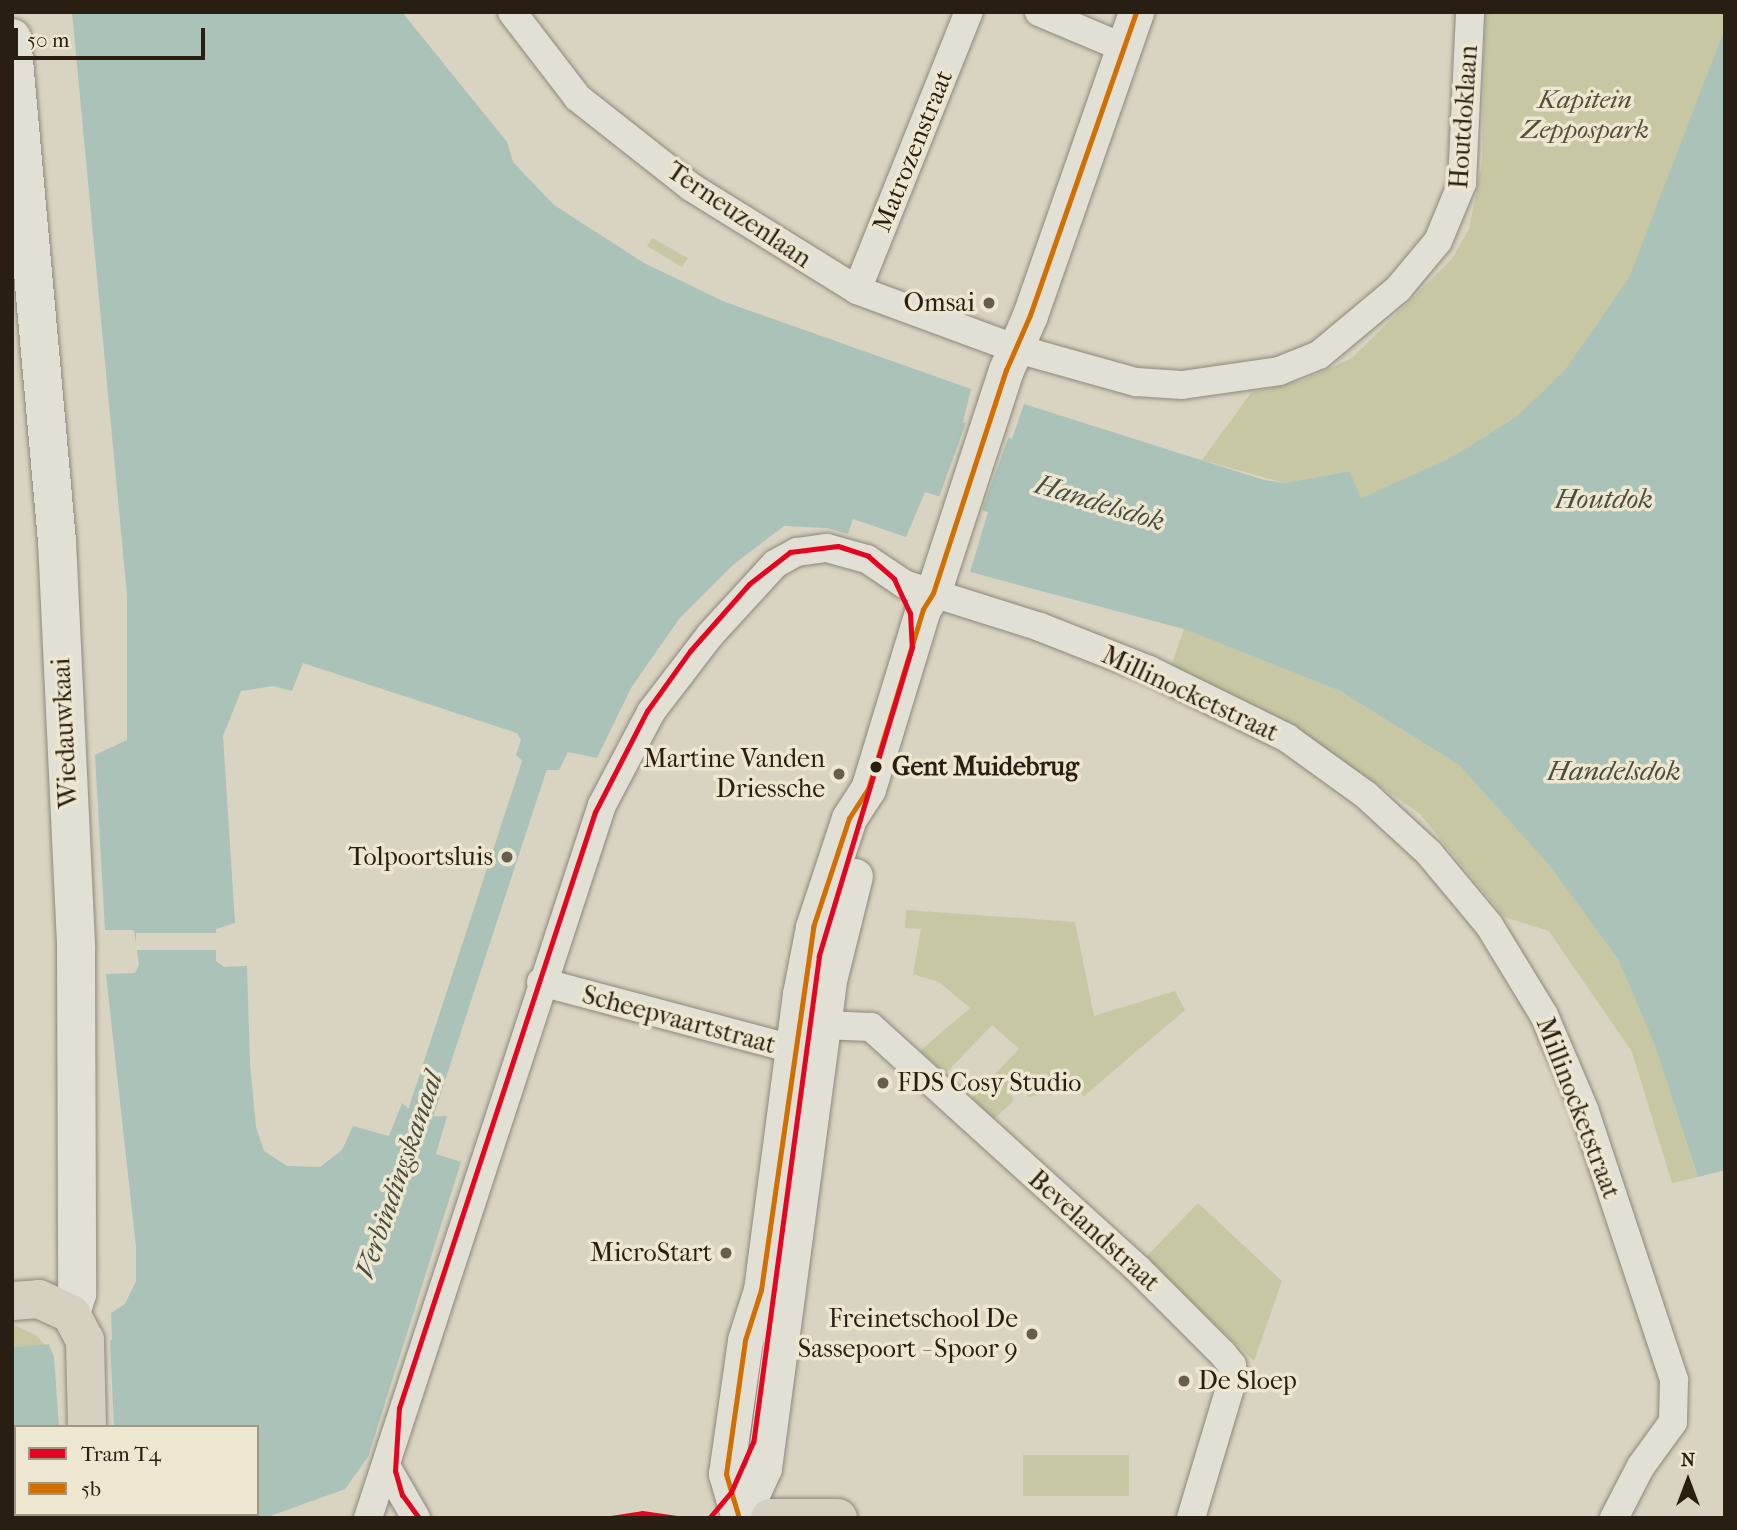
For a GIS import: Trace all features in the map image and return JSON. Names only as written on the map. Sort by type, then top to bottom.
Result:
[{"type":"main road","name":"Wiedauwkaai","points":[[12,37],[57,541],[75,937],[78,1327],[87,1425]]},
{"type":"main road","points":[[12,1301],[39,1299],[78,1327]]},
{"type":"main road","points":[[770,1518],[838,1518]]},
{"type":"street","name":"Terneuzenlaan","points":[[512,12],[589,106],[691,187],[857,290],[1014,348]]},
{"type":"street","name":"Matrozenstraat","points":[[857,290],[969,12]]},
{"type":"street","points":[[1039,12],[1122,47]]},
{"type":"street","points":[[740,1518],[764,1468],[811,1044],[838,933],[936,614],[935,587],[1014,348],[1030,315],[1136,12]]},
{"type":"street","name":"Houtdoklaan","points":[[1014,348],[1136,382],[1182,385],[1279,371],[1319,355],[1398,289],[1438,241],[1454,211],[1465,158],[1470,12]]},
{"type":"street","name":"Millinocketstraat","points":[[368,1518],[541,982],[596,821],[640,732],[694,653],[765,573],[797,552],[838,549],[867,559],[904,584],[935,587],[1149,670],[1287,738],[1366,795],[1429,853],[1489,925],[1544,1015],[1584,1109],[1674,1381],[1673,1422],[1653,1450],[1614,1518]]},
{"type":"street","name":"Scheepvaartstraat","points":[[541,982],[811,1044]]},
{"type":"street","name":"Bevelandstraat","points":[[811,1044],[871,1027],[1138,1269],[1232,1365],[1233,1378],[1191,1518]]},
{"type":"street","points":[[386,1466],[416,1518]]},
{"type":"green space","name":"Kapitein Zeppospark","points":[[1485,12],[1725,12],[1725,28],[1653,226],[1629,278],[1603,320],[1565,370],[1516,417],[1450,458],[1361,498],[1350,471],[1285,483],[1202,460],[1251,393],[1304,380],[1352,358],[1452,259],[1469,229],[1482,163]]},
{"type":"green space","points":[[652,238],[688,258],[682,267],[647,246]]},
{"type":"green space","points":[[1184,629],[1340,691],[1459,765],[1549,865],[1618,959],[1655,1046],[1698,1177],[1672,1183],[1632,1052],[1549,931],[1504,917],[1419,813],[1314,741],[1169,672]]},
{"type":"green space","points":[[906,910],[1075,922],[1094,1016],[1175,991],[1185,1010],[1083,1097],[1078,1084],[1029,1097],[1019,1086],[1011,1095],[1014,1100],[994,1119],[972,1098],[1019,1049],[992,1025],[946,1073],[920,1051],[970,1008],[939,982],[913,974],[921,929],[905,928]]},
{"type":"green space","points":[[1198,1203],[1282,1281],[1254,1361],[1145,1258]]},
{"type":"green space","points":[[12,1324],[36,1335],[45,1345],[12,1347]]},
{"type":"green space","points":[[1023,1455],[1129,1455],[1129,1496],[1023,1496]]},
{"type":"water","points":[[72,12],[402,12],[507,142],[513,162],[554,205],[644,263],[725,302],[971,389],[963,422],[1012,439],[1024,404],[1264,480],[1285,483],[1350,471],[1361,498],[1450,458],[1516,417],[1565,370],[1629,278],[1725,28],[1725,1170],[1698,1177],[1655,1046],[1618,959],[1549,865],[1459,765],[1340,691],[1184,629],[970,572],[988,512],[925,492],[906,537],[853,519],[848,534],[827,528],[784,526],[733,565],[679,619],[631,688],[597,758],[568,752],[559,770],[533,770],[516,755],[521,740],[517,733],[303,663],[292,691],[273,686],[241,691],[223,736],[235,923],[216,929],[216,961],[224,967],[247,966],[250,1065],[256,1127],[264,1151],[287,1166],[320,1167],[342,1150],[353,1126],[389,1136],[402,1103],[419,1117],[447,1116],[436,1154],[461,1162],[368,1457],[345,1489],[265,1518],[172,1518],[170,1516],[259,1516],[259,1425],[14,1425],[12,1475],[12,1347],[112,1340],[111,1313],[125,1304],[136,1281],[136,1247],[106,974],[135,973],[139,965],[134,930],[105,930],[95,755],[127,740],[127,595]]},
{"type":"pier","points":[[967,420],[1009,435],[981,514],[938,499]]},
{"type":"pier","points":[[136,933],[216,933],[216,950],[136,950]]},
{"type":"pier","points":[[110,1339],[114,1425],[59,1425],[54,1357],[48,1342]]},
{"type":"waterway","name":"Verbindingskanaal","points":[[408,1152],[544,736]]},
{"type":"tram line","name":"T4","points":[[419,1518],[402,1495],[395,1471],[399,1408],[595,812],[647,711],[690,651],[749,584],[790,552],[838,546],[868,556],[894,579],[910,613],[912,647],[819,956],[753,1442],[731,1492],[709,1518]]},
{"type":"tram line","name":"T4","points":[[611,1518],[642,1513],[677,1518]]},
{"type":"transit line","name":"5b","points":[[739,1518],[726,1474],[745,1340],[761,1290],[813,927],[849,818],[868,789],[923,609],[933,593],[1006,370],[1030,315],[1136,12]]},
{"type":"place","name":"Omsai","points":[[989,303]]},
{"type":"place","name":"Gent Muidebrug","points":[[876,767]]},
{"type":"place","name":"Martine Vanden Driessche","points":[[839,774]]},
{"type":"place","name":"Tolpoortsluis","points":[[507,857]]},
{"type":"place","name":"FDS Cosy Studio","points":[[883,1083]]},
{"type":"place","name":"MicroStart","points":[[726,1253]]},
{"type":"place","name":"Freinetschool De Sassepoort - Spoor 9","points":[[1032,1334]]},
{"type":"place","name":"De Sloep","points":[[1184,1381]]},
{"type":"water label","name":"Houtdok","points":[[1604,499]]},
{"type":"water label","name":"Handelsdok","points":[[1100,503]]},
{"type":"water label","name":"Handelsdok","points":[[1614,771]]}]
